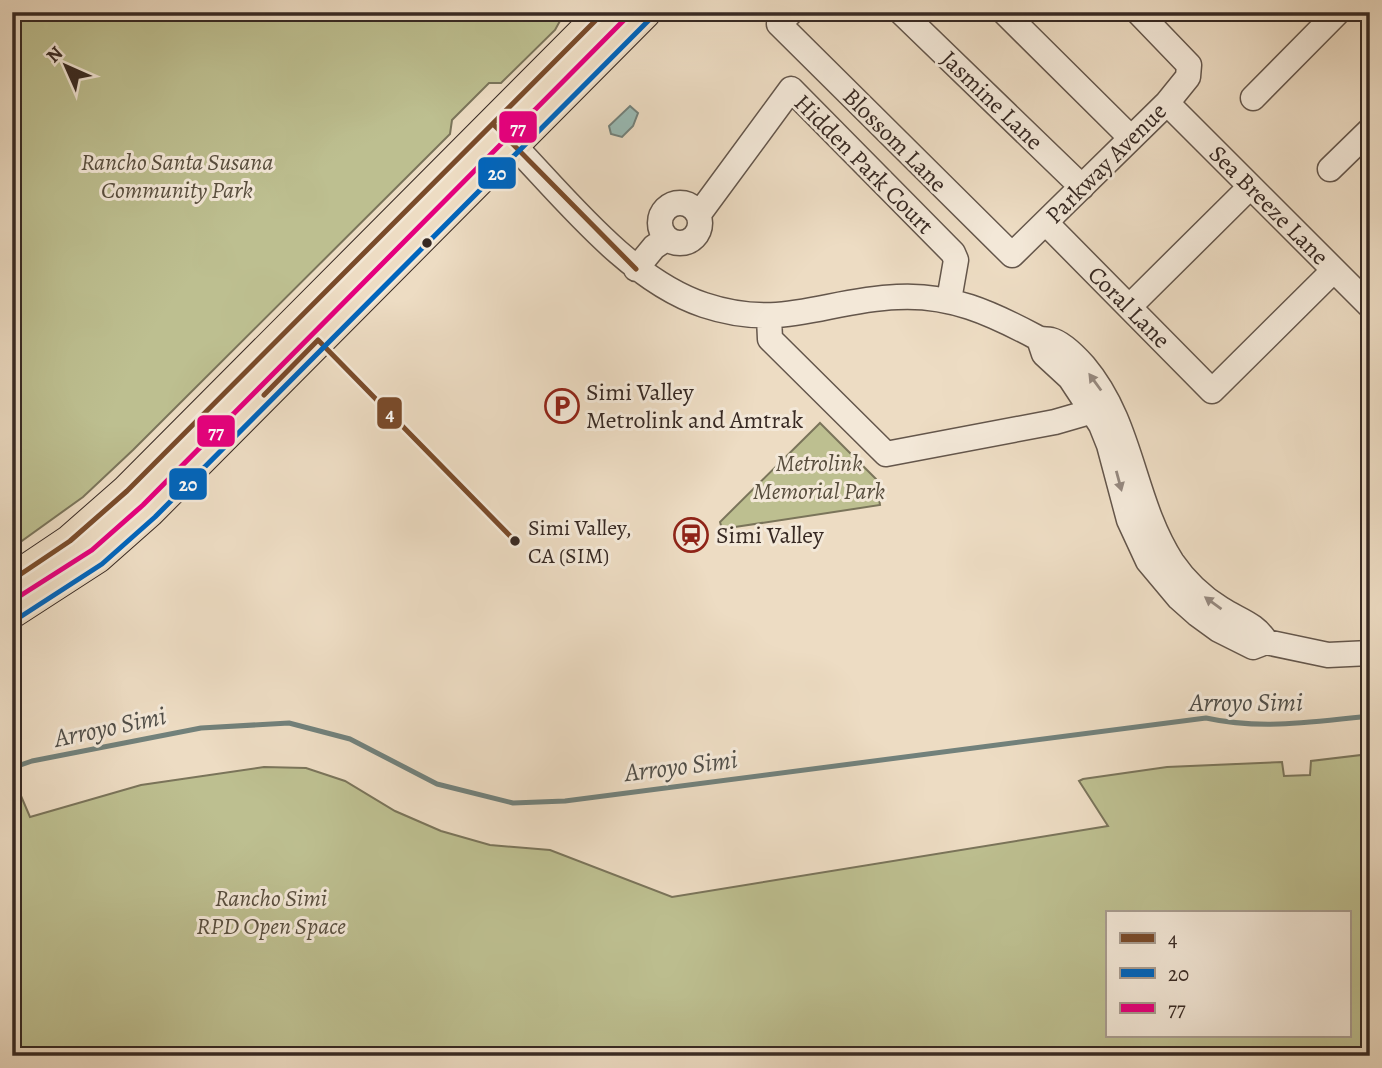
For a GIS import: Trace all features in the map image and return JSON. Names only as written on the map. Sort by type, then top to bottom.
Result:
[{"type":"main road","points":[[12,612],[96,557],[149,511],[503,134],[604,12]]},
{"type":"main road","points":[[12,580],[70,541],[127,491],[503,134],[645,12]]},
{"type":"street","name":"Jasmine Lane","points":[[901,12],[1082,187]]},
{"type":"street","points":[[1004,12],[1130,137]]},
{"type":"street","name":"Parkway Avenue","points":[[1012,255],[1167,103],[1188,77],[1189,65],[1138,12]]},
{"type":"street","points":[[1253,98],[1338,12]]},
{"type":"street","name":"Blossom Lane","points":[[785,18],[1012,255]]},
{"type":"street","name":"Hidden Park Court","points":[[636,269],[653,247],[666,239],[660,221],[671,205],[690,205],[699,214],[791,89],[953,253],[956,260],[949,300]]},
{"type":"street","name":"Sea Breeze Lane","points":[[1167,103],[1370,306]]},
{"type":"street","points":[[1330,169],[1370,130]]},
{"type":"street","points":[[503,134],[636,269],[704,305],[769,317],[800,315],[863,300],[897,296],[949,300],[995,315],[1039,339],[1054,340],[1068,351],[1106,398],[1127,442],[1156,537],[1176,568],[1205,598],[1259,629],[1266,642]]},
{"type":"street","points":[[1129,307],[1250,187]]},
{"type":"street","name":"Coral Lane","points":[[1046,223],[1212,391],[1334,270]]},
{"type":"street","points":[[769,317],[770,339],[886,454],[1055,422],[1093,411]]},
{"type":"street","points":[[1039,339],[1044,354],[1070,378],[1093,411],[1110,445],[1129,520],[1139,545],[1179,598],[1219,630],[1253,647],[1266,642],[1328,655],[1370,653]]},
{"type":"green space","name":"Rancho Santa Susana Community Park","points":[[12,12],[565,12],[555,30],[501,83],[489,83],[452,120],[450,134],[133,450],[83,497],[12,548]]},
{"type":"green space","name":"Metrolink Memorial Park","points":[[820,423],[876,479],[880,505],[722,529],[720,522]]},
{"type":"green space","name":"Rancho Simi RPD Open Space","points":[[1370,754],[1370,1056],[12,1056],[12,775],[30,817],[141,785],[264,767],[306,768],[345,781],[395,811],[441,831],[490,845],[550,850],[672,897],[1108,826],[1079,781],[1083,779],[1167,767],[1282,762],[1284,776],[1310,775],[1311,761]]},
{"type":"water","points":[[630,106],[638,113],[633,126],[622,137],[611,134],[609,126]]},
{"type":"waterway","name":"Arroyo Simi","points":[[12,768],[32,761],[201,728],[289,723],[350,739],[437,784],[513,803],[565,801],[1206,718],[1267,724],[1370,716]]},
{"type":"transit line","name":"4","points":[[12,580],[70,541],[127,491],[604,12]]},
{"type":"transit line","name":"77","points":[[12,601],[92,550],[143,505],[632,12]]},
{"type":"transit line","name":"20","points":[[17,619],[102,564],[155,517],[651,18]]},
{"type":"transit line","name":"4","points":[[493,124],[636,269]]},
{"type":"transit line","name":"4","points":[[264,395],[318,340],[515,541]]},
{"type":"place","name":"Simi Valley Metrolink and Amtrak","points":[[562,406]]},
{"type":"place","name":"Simi Valley","points":[[691,535]]},
{"type":"place","name":"Simi Valley, CA (SIM)","points":[[515,541]]}]
